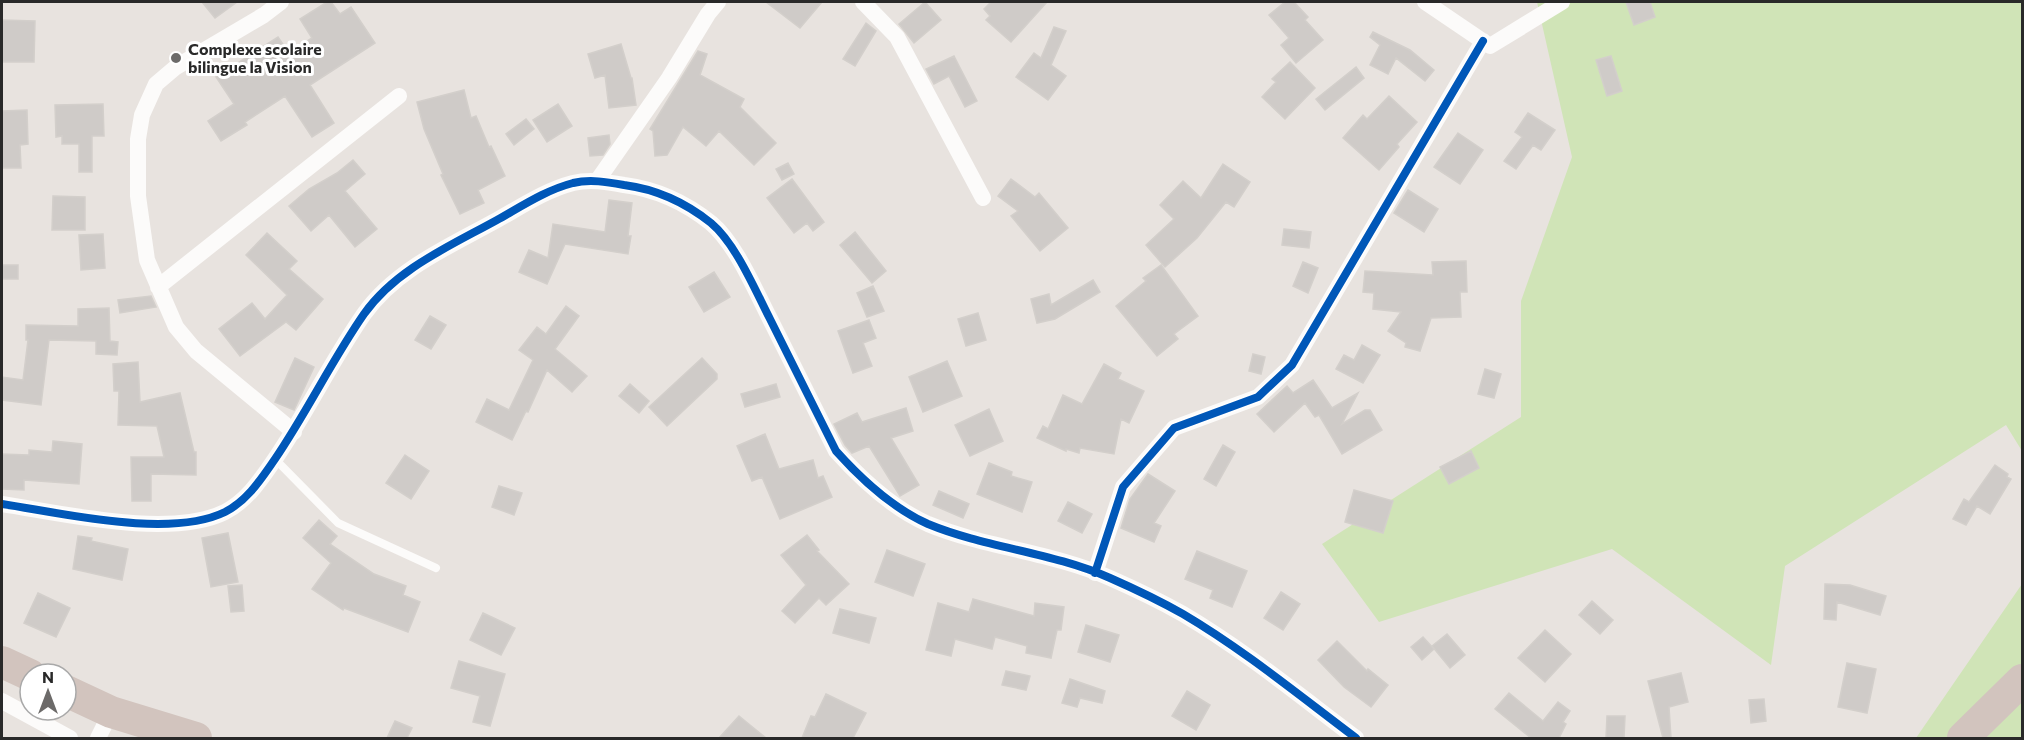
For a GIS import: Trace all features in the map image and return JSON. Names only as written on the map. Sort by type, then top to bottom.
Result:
[{"type":"highway","points":[[2,662],[18,669]]},
{"type":"highway","points":[[1963,738],[2022,680]]},
{"type":"highway","points":[[78,702],[105,725],[196,738]]},
{"type":"street","points":[[281,2],[264,15],[177,67],[156,84],[142,116],[138,140],[138,196],[147,260],[176,327],[196,351],[294,432]]},
{"type":"street","points":[[863,2],[897,37],[983,198]]},
{"type":"street","points":[[1425,2],[1490,46],[1563,2]]},
{"type":"street","points":[[597,181],[669,78],[710,6]]},
{"type":"street","points":[[1095,573],[1123,487],[1174,428],[1258,397],[1292,365],[1483,41]]},
{"type":"street","points":[[158,287],[399,96]]},
{"type":"street","points":[[2,504],[141,523],[174,524],[223,513],[251,494],[294,432],[365,313],[400,277],[423,261],[549,191],[576,182],[597,181],[642,187],[677,201],[712,224],[740,260],[836,451],[854,471],[890,501],[927,523],[994,545],[1059,560],[1095,573],[1183,614],[1257,664],[1356,738]]},
{"type":"street","points":[[2,701],[70,738]]},
{"type":"lane","points":[[275,459],[338,523],[436,568]]},
{"type":"green space","points":[[1537,2],[2022,2],[2022,451],[2006,425],[1785,566],[1771,665],[1612,549],[1379,622],[1322,544],[1521,417],[1521,301],[1572,157]]},
{"type":"green space","points":[[2022,584],[2022,738],[1916,738]]},
{"type":"building","points":[[202,2],[237,2],[215,18]]},
{"type":"building","points":[[327,2],[331,2],[340,14],[351,7],[375,43],[310,85],[334,123],[312,137],[285,96],[245,122],[247,125],[221,141],[208,121],[234,104],[216,77],[278,37],[289,53],[312,38],[300,19]]},
{"type":"building","points":[[766,2],[822,2],[800,28]]},
{"type":"building","points":[[925,2],[941,20],[914,43],[899,24]]},
{"type":"building","points":[[991,2],[1047,2],[1011,42],[986,20],[990,16],[984,9]]},
{"type":"building","points":[[1285,2],[1294,2],[1308,17],[1305,20],[1323,40],[1296,63],[1281,45],[1289,38],[1269,15]]},
{"type":"building","points":[[1626,2],[1650,2],[1655,17],[1634,25]]},
{"type":"building","points":[[2,20],[35,21],[34,62],[2,62]]},
{"type":"building","points":[[866,23],[876,31],[855,66],[843,59]]},
{"type":"building","points":[[1054,27],[1066,31],[1051,65],[1066,76],[1048,100],[1016,77],[1034,53],[1041,58]]},
{"type":"building","points":[[1373,32],[1410,50],[1434,70],[1425,81],[1396,58],[1388,74],[1370,65],[1380,45],[1370,37]]},
{"type":"building","points":[[621,44],[632,78],[636,105],[609,108],[605,75],[595,78],[588,54]]},
{"type":"building","points":[[698,51],[707,54],[700,75],[744,99],[740,107],[776,143],[754,165],[719,131],[706,146],[683,127],[667,155],[655,156],[653,131],[650,129]]},
{"type":"building","points":[[954,56],[977,101],[965,107],[949,76],[934,84],[926,69]]},
{"type":"building","points":[[1611,56],[1622,91],[1607,96],[1596,60]]},
{"type":"building","points":[[1290,62],[1315,88],[1285,119],[1262,97],[1276,82],[1272,79]]},
{"type":"building","points":[[1356,67],[1364,78],[1325,110],[1316,99]]},
{"type":"building","points":[[464,90],[471,118],[476,116],[505,176],[478,190],[484,203],[460,214],[441,175],[443,174],[424,129],[417,102]]},
{"type":"building","points":[[1389,96],[1417,122],[1397,144],[1399,147],[1379,170],[1343,138],[1363,115],[1367,119]]},
{"type":"building","points":[[103,104],[104,136],[92,136],[92,172],[79,172],[79,144],[62,144],[62,136],[56,137],[55,105]]},
{"type":"building","points":[[558,104],[572,126],[547,142],[533,120]]},
{"type":"building","points":[[27,110],[28,144],[20,145],[21,168],[2,168],[2,111]]},
{"type":"building","points":[[1528,113],[1555,130],[1541,150],[1533,145],[1516,169],[1504,161],[1522,137],[1515,132]]},
{"type":"building","points":[[526,119],[534,129],[514,145],[506,134]]},
{"type":"building","points":[[1458,133],[1483,150],[1460,184],[1434,167]]},
{"type":"building","points":[[609,135],[610,144],[603,155],[590,156],[588,138]]},
{"type":"building","points":[[353,160],[365,174],[345,191],[377,229],[355,247],[329,215],[311,231],[289,206],[309,189],[337,173]]},
{"type":"building","points":[[788,163],[794,174],[782,180],[776,169]]},
{"type":"building","points":[[1223,164],[1250,182],[1234,207],[1226,202],[1197,238],[1165,267],[1146,245],[1174,219],[1160,205],[1183,181],[1201,198]]},
{"type":"building","points":[[792,179],[824,222],[813,231],[807,223],[794,233],[767,198]]},
{"type":"building","points":[[1011,179],[1035,197],[1039,193],[1068,228],[1040,251],[1011,216],[1018,211],[998,196]]},
{"type":"building","points":[[1408,190],[1438,209],[1424,232],[1394,213]]},
{"type":"building","points":[[53,196],[85,197],[85,230],[52,230]]},
{"type":"building","points":[[609,200],[632,203],[628,254],[565,244],[547,284],[519,272],[529,250],[548,258],[553,224],[605,232]]},
{"type":"building","points":[[1284,229],[1311,232],[1309,248],[1282,245]]},
{"type":"building","points":[[855,232],[886,271],[872,283],[840,245]]},
{"type":"building","points":[[267,233],[297,261],[289,269],[323,299],[296,330],[286,322],[240,356],[219,329],[252,303],[265,319],[287,295],[246,255]]},
{"type":"building","points":[[103,234],[105,268],[81,270],[79,235]]},
{"type":"building","points":[[1466,261],[1467,292],[1460,292],[1461,317],[1431,318],[1420,351],[1405,347],[1406,343],[1388,331],[1401,312],[1373,309],[1374,293],[1363,292],[1365,271],[1433,275],[1432,262]]},
{"type":"building","points":[[1303,262],[1318,268],[1308,293],[1293,286]]},
{"type":"building","points":[[2,265],[18,265],[18,279],[2,279]]},
{"type":"building","points":[[1161,265],[1198,316],[1174,334],[1178,339],[1157,356],[1116,306],[1146,281],[1143,278]]},
{"type":"building","points":[[714,272],[730,297],[704,312],[689,287]]},
{"type":"building","points":[[1093,280],[1100,292],[1055,319],[1037,323],[1031,299],[1049,294],[1051,305]]},
{"type":"building","points":[[873,286],[884,311],[867,317],[857,293]]},
{"type":"building","points":[[151,296],[156,307],[120,313],[118,300]]},
{"type":"building","points":[[566,306],[579,316],[555,349],[587,376],[572,392],[547,370],[512,440],[476,422],[487,399],[509,410],[533,360],[519,350],[537,327],[546,334]]},
{"type":"building","points":[[109,308],[110,341],[118,342],[117,355],[96,354],[96,341],[49,340],[41,405],[2,400],[2,377],[23,380],[28,340],[26,340],[26,325],[78,326],[78,309]]},
{"type":"building","points":[[978,313],[986,340],[966,346],[958,319]]},
{"type":"building","points":[[430,316],[446,325],[431,349],[415,340]]},
{"type":"building","points":[[869,320],[876,338],[863,343],[872,366],[853,373],[838,331]]},
{"type":"building","points":[[1362,345],[1380,355],[1363,383],[1336,369],[1344,355],[1354,360]]},
{"type":"building","points":[[1253,354],[1265,357],[1261,374],[1249,371]]},
{"type":"building","points":[[295,358],[314,367],[294,410],[275,402]]},
{"type":"building","points":[[702,358],[717,374],[717,379],[667,426],[649,407]]},
{"type":"building","points":[[947,361],[962,396],[923,412],[909,377]]},
{"type":"building","points":[[138,362],[140,402],[180,393],[194,452],[196,452],[196,475],[151,474],[151,501],[132,501],[131,457],[164,457],[157,426],[118,425],[119,391],[114,391],[113,364]]},
{"type":"building","points":[[1104,364],[1121,373],[1118,379],[1144,391],[1129,423],[1121,419],[1114,454],[1080,448],[1079,453],[1066,449],[1066,451],[1037,438],[1043,426],[1048,429],[1063,395],[1082,404]]},
{"type":"building","points":[[1485,369],[1501,374],[1494,398],[1478,394]]},
{"type":"building","points":[[1313,380],[1332,408],[1358,393],[1342,424],[1365,410],[1370,410],[1382,430],[1342,454],[1319,415],[1315,417],[1305,403],[1274,432],[1257,414],[1287,386],[1293,393]]},
{"type":"building","points":[[630,384],[649,401],[639,413],[619,396]]},
{"type":"building","points":[[776,384],[780,397],[745,407],[741,394]]},
{"type":"building","points":[[906,408],[913,431],[891,438],[919,485],[900,496],[869,446],[852,453],[834,424],[857,413],[862,422]]},
{"type":"building","points":[[989,409],[1003,441],[970,456],[955,425]]},
{"type":"building","points":[[765,434],[779,469],[813,460],[818,478],[823,476],[832,497],[780,519],[762,477],[752,481],[737,446]]},
{"type":"building","points":[[53,441],[82,444],[79,484],[24,480],[24,490],[2,489],[2,454],[29,455],[29,450],[52,452]]},
{"type":"building","points":[[1223,445],[1235,452],[1216,486],[1204,479]]},
{"type":"building","points":[[1471,451],[1479,468],[1449,484],[1440,467]]},
{"type":"building","points":[[405,455],[429,471],[411,499],[386,483]]},
{"type":"building","points":[[989,463],[1012,472],[1011,476],[1032,482],[1022,512],[977,494]]},
{"type":"building","points":[[1995,465],[2011,479],[1990,514],[1977,506],[1966,525],[1953,519],[1964,499],[1969,502]]},
{"type":"building","points":[[1148,474],[1175,491],[1154,523],[1161,526],[1154,542],[1121,528],[1130,499]]},
{"type":"building","points":[[499,486],[522,493],[514,515],[492,507]]},
{"type":"building","points":[[1354,490],[1393,501],[1383,533],[1345,522]]},
{"type":"building","points":[[939,491],[969,504],[963,518],[933,505]]},
{"type":"building","points":[[1068,502],[1092,514],[1082,533],[1058,521]]},
{"type":"building","points":[[319,520],[337,536],[330,544],[374,574],[406,586],[403,595],[420,602],[408,632],[344,608],[343,610],[312,589],[331,563],[303,538]]},
{"type":"building","points":[[228,533],[238,582],[211,587],[202,538]]},
{"type":"building","points":[[807,535],[819,550],[817,551],[849,584],[826,605],[819,598],[795,623],[782,611],[806,585],[781,555]]},
{"type":"building","points":[[78,536],[128,549],[122,580],[73,569]]},
{"type":"building","points":[[887,550],[925,564],[913,596],[875,582]]},
{"type":"building","points":[[1197,551],[1247,571],[1232,607],[1210,598],[1213,590],[1185,579]]},
{"type":"building","points":[[1825,584],[1850,585],[1886,596],[1880,615],[1837,602],[1836,620],[1824,619]]},
{"type":"building","points":[[242,585],[244,611],[231,612],[228,586]]},
{"type":"building","points":[[1281,592],[1300,604],[1283,630],[1264,618]]},
{"type":"building","points":[[38,593],[70,608],[56,637],[24,623]]},
{"type":"building","points":[[973,599],[1034,616],[1035,603],[1064,607],[1061,630],[1057,630],[1051,658],[1026,653],[1027,646],[995,637],[992,649],[955,639],[951,656],[926,650],[938,603],[969,612]]},
{"type":"building","points":[[1592,601],[1613,620],[1600,634],[1579,615]]},
{"type":"building","points":[[840,609],[876,618],[869,643],[833,633]]},
{"type":"building","points":[[483,613],[515,628],[501,655],[470,640]]},
{"type":"building","points":[[1086,625],[1119,635],[1110,662],[1078,652]]},
{"type":"building","points":[[1545,630],[1571,654],[1545,682],[1518,658]]},
{"type":"building","points":[[1447,634],[1465,655],[1450,668],[1432,646]]},
{"type":"building","points":[[1423,637],[1434,649],[1422,660],[1411,647]]},
{"type":"building","points":[[1337,641],[1367,671],[1368,669],[1388,685],[1371,707],[1344,687],[1318,660]]},
{"type":"building","points":[[459,661],[505,674],[490,726],[473,722],[480,696],[451,688]]},
{"type":"building","points":[[1847,663],[1876,669],[1867,713],[1838,707]]},
{"type":"building","points":[[1006,671],[1030,676],[1026,690],[1002,685]]},
{"type":"building","points":[[1681,673],[1688,702],[1669,707],[1671,738],[1663,738],[1648,681]]},
{"type":"building","points":[[1070,679],[1105,691],[1102,703],[1080,698],[1077,707],[1062,703]]},
{"type":"building","points":[[1187,691],[1210,705],[1196,730],[1172,716]]},
{"type":"building","points":[[1509,693],[1543,721],[1558,702],[1570,711],[1563,722],[1566,724],[1559,738],[1531,738],[1495,709]]},
{"type":"building","points":[[826,694],[866,713],[853,738],[802,738],[811,716],[815,717]]},
{"type":"building","points":[[1764,699],[1766,721],[1751,723],[1749,700]]},
{"type":"building","points":[[739,716],[766,738],[719,738]]},
{"type":"building","points":[[1607,716],[1625,716],[1624,738],[1606,738]]},
{"type":"building","points":[[395,721],[412,728],[407,738],[387,738]]},
{"type":"cycle path","points":[[1095,573],[1123,487],[1174,428],[1258,397],[1292,365],[1483,41]]},
{"type":"cycle path","points":[[2,504],[84,518],[146,524],[202,520],[225,512],[241,501],[265,474],[364,314],[377,298],[408,271],[443,249],[553,190],[586,181],[636,187],[681,203],[711,223],[729,243],[744,268],[836,451],[867,483],[890,502],[928,524],[973,539],[1088,569],[1156,600],[1183,614],[1228,643],[1356,738]]},
{"type":"place","name":"Complexe scolaire bilingue la Vision","points":[[176,58]]}]
